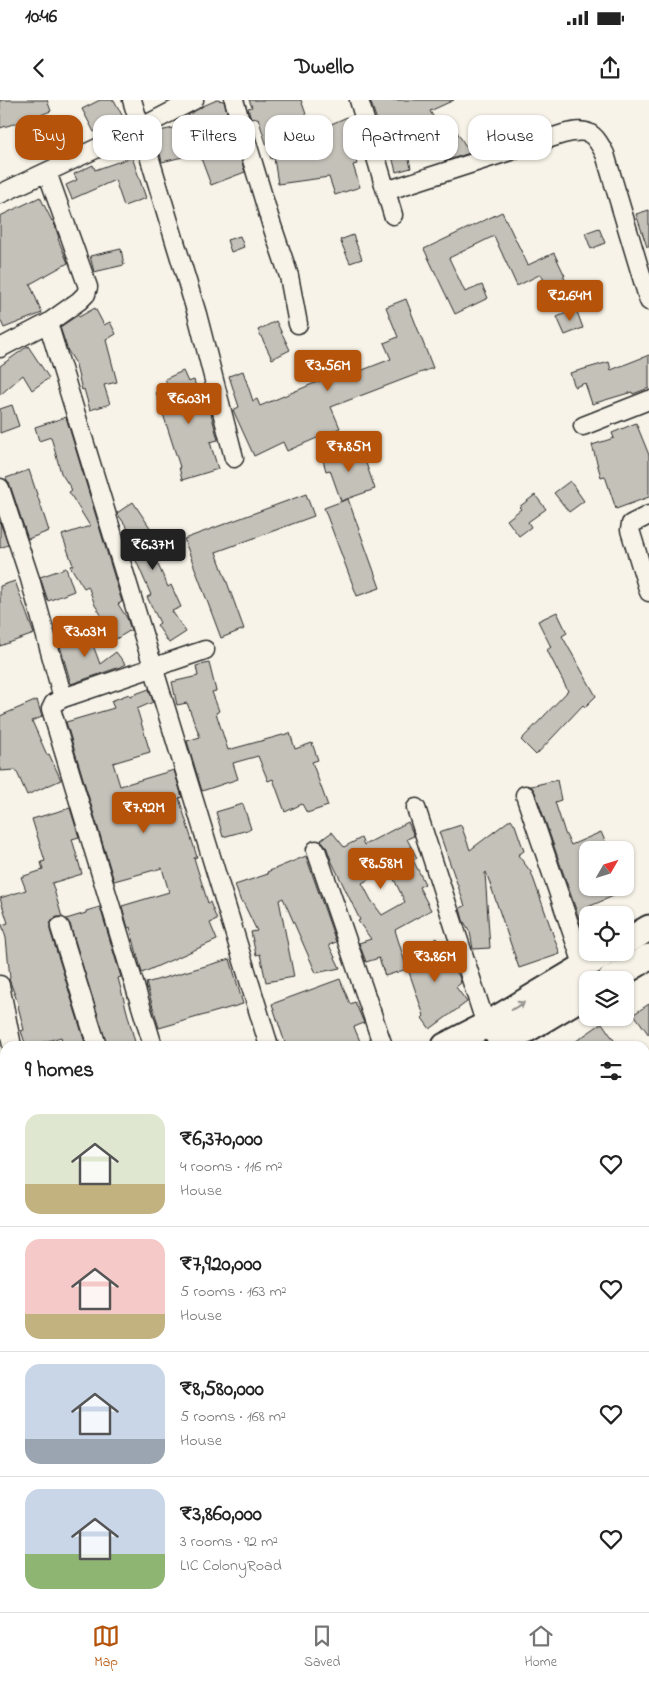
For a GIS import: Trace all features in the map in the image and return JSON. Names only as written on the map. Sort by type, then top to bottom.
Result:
[{"type":"main road","points":[[634,937],[649,928]]},
{"type":"main road","points":[[625,971],[649,957]]},
{"type":"main road","points":[[455,1041],[486,1025],[594,961]]},
{"type":"main road","points":[[514,1041],[579,999]]},
{"type":"street","points":[[132,100],[136,115]]},
{"type":"street","points":[[162,117],[194,100]]},
{"type":"street","points":[[234,100],[289,276],[298,324]]},
{"type":"street","points":[[358,100],[393,215]]},
{"type":"street","points":[[386,191],[562,134],[578,131],[589,132],[598,140],[605,154],[649,301]]},
{"type":"street","points":[[0,194],[93,150]]},
{"type":"street","points":[[150,160],[197,314],[234,458]]},
{"type":"street","points":[[1,344],[48,323],[79,301],[86,294],[88,287],[47,172]]},
{"type":"street","points":[[48,323],[268,1041]]},
{"type":"street","points":[[583,426],[649,400]]},
{"type":"street","points":[[0,488],[30,579],[64,698]]},
{"type":"street","points":[[649,515],[631,524],[630,530],[649,592]]},
{"type":"street","points":[[151,1041],[51,709],[54,703],[64,698],[204,650]]},
{"type":"street","points":[[525,795],[584,967]]},
{"type":"street","points":[[416,808],[486,1025],[505,1041]]},
{"type":"street","points":[[316,850],[381,1041]]},
{"type":"street","points":[[60,927],[95,1041]]},
{"type":"street","points":[[0,986],[4,1025],[10,1041]]},
{"type":"building","points":[[0,100],[47,100],[51,111],[40,115],[15,115],[15,124],[0,128]]},
{"type":"building","points":[[100,100],[114,100],[122,115],[93,115],[93,130],[82,109]]},
{"type":"building","points":[[217,100],[224,101],[228,115],[188,115]]},
{"type":"building","points":[[249,100],[301,100],[306,115],[265,115],[265,140],[258,118],[255,118],[255,115],[250,115],[248,108],[252,107]]},
{"type":"building","points":[[370,100],[454,100],[430,111],[432,115],[375,115]]},
{"type":"building","points":[[343,119],[343,160],[356,160],[357,164],[353,165],[360,187],[335,195],[329,177],[278,184],[274,160],[333,160],[333,123]]},
{"type":"building","points":[[172,128],[172,160],[162,162],[162,160],[162,130]]},
{"type":"building","points":[[458,134],[468,150],[468,154],[458,157]]},
{"type":"building","points":[[123,160],[133,160],[146,198],[124,206],[115,180],[72,199],[66,185],[77,180],[74,174],[93,165],[95,170]]},
{"type":"building","points":[[202,160],[241,160],[245,172],[211,185]]},
{"type":"building","points":[[393,160],[409,160],[411,168],[396,172]]},
{"type":"building","points":[[40,197],[53,220],[58,239],[68,263],[30,284],[42,313],[4,328],[0,319],[0,216]]},
{"type":"building","points":[[649,210],[649,247],[647,247],[636,214]]},
{"type":"building","points":[[502,212],[528,265],[554,253],[569,286],[558,293],[552,282],[546,285],[541,274],[517,286],[494,236],[449,258],[465,292],[482,285],[488,298],[455,314],[424,249]]},
{"type":"building","points":[[599,228],[605,243],[591,249],[585,233]]},
{"type":"building","points":[[353,235],[362,259],[350,263],[340,240]]},
{"type":"building","points":[[240,236],[244,247],[231,252],[227,240]]},
{"type":"building","points":[[121,249],[124,265],[94,272],[90,256]]},
{"type":"building","points":[[406,299],[433,368],[331,407],[340,428],[287,451],[283,442],[254,456],[233,410],[239,407],[229,376],[243,371],[253,401],[257,399],[260,406],[336,374],[335,368],[352,363],[355,373],[391,359],[384,343],[398,337],[386,307]]},
{"type":"building","points":[[95,308],[104,325],[110,322],[116,334],[106,340],[117,382],[104,385],[110,404],[90,410],[84,389],[82,390],[75,362],[68,351],[60,327],[78,315],[79,317]]},
{"type":"building","points":[[576,309],[583,328],[565,335],[557,317]]},
{"type":"building","points":[[276,321],[290,350],[272,359],[258,330]]},
{"type":"building","points":[[28,346],[49,378],[32,390],[23,375],[0,395],[0,366]]},
{"type":"building","points":[[649,355],[649,388],[592,404],[585,383],[575,387],[570,373],[609,362],[611,370]]},
{"type":"building","points":[[183,371],[188,382],[194,380],[197,390],[204,387],[218,440],[210,442],[218,469],[182,480],[180,467],[156,392],[169,388],[165,379]]},
{"type":"building","points":[[12,405],[19,426],[0,433],[0,409]]},
{"type":"building","points":[[66,417],[122,602],[118,604],[127,618],[131,630],[116,639],[95,605],[88,586],[84,588],[70,566],[73,565],[62,535],[90,526],[69,492],[72,490],[61,473],[51,437],[39,441],[35,427]]},
{"type":"building","points":[[636,423],[649,455],[649,497],[616,509],[605,476],[601,477],[592,445],[614,438],[612,433]]},
{"type":"building","points":[[360,446],[375,489],[341,501],[330,470],[326,471],[322,457]]},
{"type":"building","points":[[29,470],[49,531],[28,539],[6,478]]},
{"type":"building","points":[[570,481],[584,501],[569,512],[554,493]]},
{"type":"building","points":[[306,494],[314,516],[216,552],[244,629],[221,638],[184,539]]},
{"type":"building","points":[[535,495],[546,509],[528,522],[531,527],[519,536],[507,520],[521,509],[519,507]]},
{"type":"building","points":[[348,499],[380,588],[357,596],[324,508]]},
{"type":"building","points":[[133,502],[153,532],[159,529],[169,553],[155,558],[168,587],[171,585],[181,607],[172,611],[186,632],[169,643],[157,625],[160,623],[147,597],[151,595],[128,542],[135,539],[117,513]]},
{"type":"building","points":[[0,522],[8,545],[0,548]]},
{"type":"building","points":[[66,568],[74,591],[48,601],[40,577]]},
{"type":"building","points":[[15,581],[34,634],[0,646],[0,586]]},
{"type":"building","points":[[557,612],[567,633],[562,636],[596,696],[585,707],[583,705],[536,755],[521,740],[568,691],[547,650],[551,647],[538,621]]},
{"type":"building","points":[[87,629],[100,664],[116,652],[125,664],[71,684],[58,639]]},
{"type":"building","points":[[209,663],[216,691],[212,692],[219,711],[216,713],[228,750],[290,733],[295,749],[312,743],[318,760],[312,762],[328,806],[307,813],[302,804],[285,812],[273,779],[268,781],[258,756],[233,763],[238,779],[202,791],[187,741],[200,737],[187,703],[177,705],[172,682],[198,676],[196,666]]},
{"type":"building","points":[[149,689],[153,702],[137,709],[150,752],[113,763],[120,786],[174,770],[182,797],[179,798],[197,857],[194,858],[208,903],[210,902],[217,920],[210,923],[217,940],[142,973],[130,927],[128,928],[122,906],[169,892],[162,868],[114,881],[66,722],[114,708],[111,701]]},
{"type":"building","points":[[37,700],[42,717],[32,721],[47,755],[49,754],[61,780],[27,795],[16,770],[0,771],[0,716]]},
{"type":"building","points":[[557,780],[561,800],[555,802],[565,833],[571,845],[579,842],[579,896],[613,896],[590,906],[579,906],[579,918],[535,792],[531,786]]},
{"type":"building","points":[[243,804],[251,829],[223,837],[216,812]]},
{"type":"building","points":[[70,808],[79,837],[72,839],[82,874],[52,883],[62,917],[53,919],[50,924],[50,930],[84,1041],[62,1041],[61,1037],[48,1041],[24,1041],[21,1031],[24,1030],[19,1006],[9,979],[6,938],[2,925],[8,923],[0,898],[26,890],[21,877],[43,870],[41,862],[45,861],[32,819]]},
{"type":"building","points":[[511,819],[524,851],[518,855],[531,872],[560,954],[519,968],[486,872],[490,948],[473,949],[470,932],[463,920],[460,908],[465,906],[439,832],[461,825],[470,850]]},
{"type":"building","points":[[408,822],[414,836],[407,839],[417,858],[413,860],[425,884],[419,887],[431,910],[395,930],[407,969],[385,976],[379,958],[366,962],[359,943],[371,939],[358,921],[360,920],[326,846],[321,840],[332,832],[344,847],[361,838],[364,845]],"holes":[[[389,869],[405,902],[382,915],[362,883]]]},
{"type":"building","points":[[601,832],[605,841],[580,841]]},
{"type":"building","points":[[306,856],[336,942],[329,945],[340,968],[316,973],[283,898],[279,900],[294,977],[266,982],[260,954],[256,955],[251,932],[257,931],[243,902],[241,902],[235,885],[268,874],[267,872]]},
{"type":"building","points":[[100,907],[121,977],[118,978],[135,1041],[105,1041],[70,924],[66,919],[86,913],[86,911]]},
{"type":"building","points":[[436,938],[452,956],[447,960],[459,976],[461,983],[456,987],[467,1002],[430,1029],[422,1018],[424,1016],[406,963]]},
{"type":"building","points":[[230,959],[243,1004],[159,1028],[146,983]]},
{"type":"building","points":[[340,979],[350,1004],[355,1002],[364,1023],[354,1027],[360,1041],[284,1041],[272,1004]]},
{"type":"building","points":[[649,1004],[649,1035],[634,1014]]},
{"type":"building","points":[[598,1026],[604,1026],[615,1041],[576,1041]]}]
